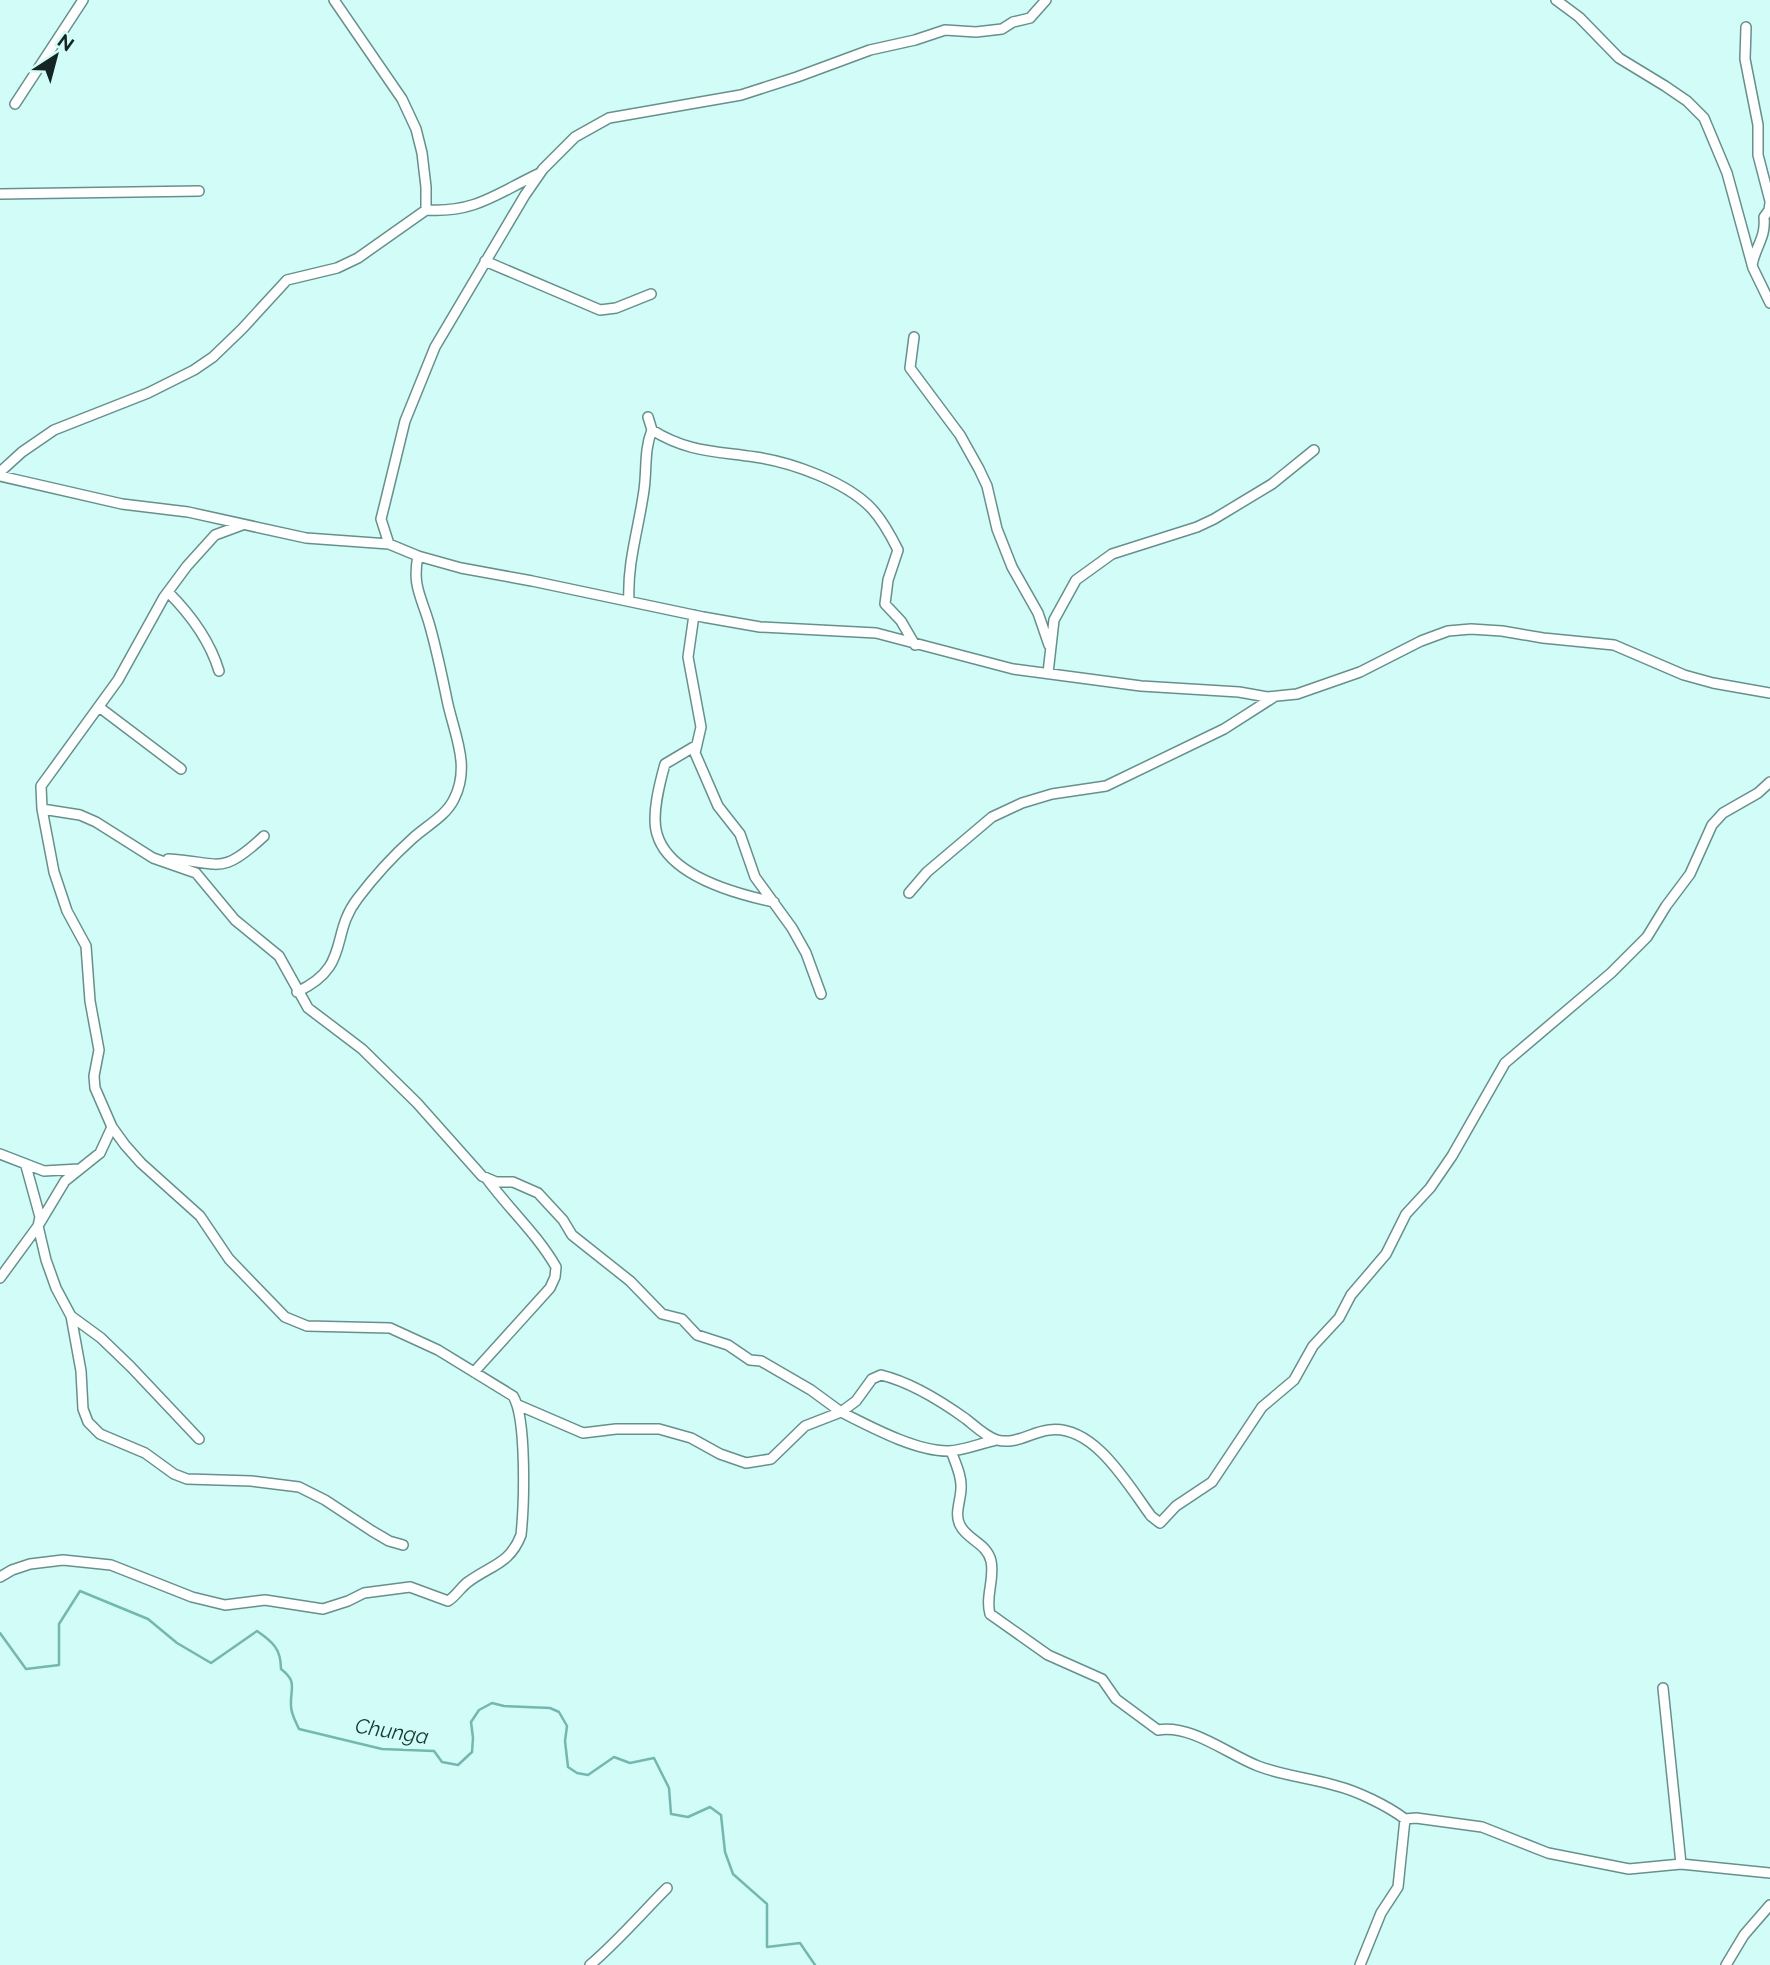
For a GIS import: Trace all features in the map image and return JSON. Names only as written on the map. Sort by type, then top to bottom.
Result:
[{"type":"street","points":[[15,104],[83,0]]},
{"type":"street","points":[[334,0],[402,99],[416,129],[426,187],[426,210]]},
{"type":"street","points":[[389,544],[381,519],[405,421],[435,347],[540,173],[575,137],[609,118],[741,95],[797,78],[870,50],[945,30],[976,32],[1002,29],[1013,22],[1030,18],[1046,0]]},
{"type":"street","points":[[1556,0],[1579,17],[1619,58],[1665,86],[1704,118],[1727,173],[1752,267],[1770,303]]},
{"type":"street","points":[[1746,27],[1745,59],[1758,125],[1758,155],[1770,202],[1764,217],[1765,230],[1754,254],[1752,267]]},
{"type":"street","points":[[0,474],[22,452],[47,433],[148,393],[194,370],[233,338],[287,280],[337,268],[358,258],[426,210],[448,212],[465,209],[540,173]]},
{"type":"street","points":[[0,194],[199,191]]},
{"type":"street","points":[[485,261],[600,310],[616,308],[651,293]]},
{"type":"street","points":[[914,337],[910,369],[960,435],[979,469],[987,486],[997,530],[1012,567],[1038,613],[1051,647]]},
{"type":"street","points":[[629,600],[628,579],[645,484],[646,447],[652,430],[648,417]]},
{"type":"street","points":[[652,430],[673,443],[696,449],[759,457],[788,465],[842,486],[871,508],[888,530],[898,550],[888,580],[886,604],[901,621],[915,645]]},
{"type":"street","points":[[1048,673],[1054,620],[1076,580],[1112,554],[1214,519],[1272,484],[1314,450]]},
{"type":"street","points":[[0,474],[121,504],[188,512],[306,538],[389,544],[418,556],[461,568],[694,615],[760,627],[876,633],[1013,669],[1141,686],[1275,696],[1309,691],[1360,672],[1421,641],[1448,631],[1471,629],[1614,645],[1684,675],[1713,684],[1770,693]]},
{"type":"street","points":[[0,1577],[30,1564],[62,1560],[111,1565],[192,1597],[225,1605],[265,1600],[323,1609],[364,1593],[410,1587],[448,1601],[466,1583],[507,1558],[516,1548],[521,1535],[522,1433],[518,1405],[513,1396],[438,1350],[390,1328],[307,1326],[285,1317],[236,1267],[200,1216],[125,1145],[112,1126],[95,1088],[94,1076],[99,1050],[90,1001],[86,946],[67,911],[54,872],[42,809],[41,786],[117,680],[167,592],[187,566],[215,535],[243,525]]},
{"type":"street","points":[[298,992],[323,977],[336,956],[352,905],[412,838],[441,816],[454,800],[461,780],[461,757],[456,730],[434,641],[416,591],[414,574],[418,556]]},
{"type":"street","points":[[167,592],[194,623],[219,671]]},
{"type":"street","points":[[694,615],[688,657],[701,727],[695,753],[718,806],[740,834],[755,877],[792,928],[806,954],[821,994]]},
{"type":"street","points":[[909,893],[927,872],[992,817],[1022,803],[1052,794],[1106,786],[1224,729],[1275,696]]},
{"type":"street","points":[[99,707],[181,769]]},
{"type":"street","points":[[697,745],[665,764],[660,783],[656,833],[668,854],[692,875],[774,902]]},
{"type":"street","points":[[486,1177],[496,1182],[513,1182],[538,1193],[563,1220],[572,1235],[630,1282],[662,1314],[681,1319],[697,1335],[728,1345],[750,1360],[761,1362],[811,1390],[841,1412],[912,1444],[951,1451],[996,1440],[1021,1439],[1051,1429],[1060,1430],[1098,1447],[1151,1516],[1160,1523],[1176,1506],[1212,1482],[1262,1407],[1294,1380],[1313,1346],[1339,1318],[1351,1295],[1386,1254],[1406,1214],[1430,1188],[1452,1156],[1505,1063],[1611,973],[1647,937],[1690,874],[1712,825],[1723,813],[1758,793],[1770,782]]},
{"type":"street","points":[[42,809],[80,815],[153,858],[197,873],[236,920],[279,956],[308,1008],[362,1049],[392,1078],[486,1177],[505,1204],[531,1231],[556,1266],[555,1277],[550,1288],[474,1372]]},
{"type":"street","points":[[153,858],[184,859],[214,866],[231,863],[264,836]]},
{"type":"street","points":[[0,1278],[38,1227],[65,1181],[100,1153],[112,1126]]},
{"type":"street","points":[[0,1154],[44,1171],[79,1169]]},
{"type":"street","points":[[26,1166],[40,1217],[38,1227],[49,1272],[71,1316],[81,1371],[83,1409],[88,1422],[100,1434],[145,1453],[174,1474],[187,1479],[215,1482],[251,1481],[299,1486],[389,1541],[403,1545]]},
{"type":"street","points":[[71,1316],[101,1338],[199,1439]]},
{"type":"street","points":[[518,1405],[583,1433],[651,1427],[667,1430],[699,1441],[720,1454],[746,1463],[771,1459],[805,1426],[841,1412],[856,1401],[872,1379],[881,1375],[910,1385],[996,1440]]},
{"type":"street","points":[[951,1451],[961,1483],[957,1518],[960,1527],[988,1551],[991,1559],[988,1606],[990,1614],[1048,1655],[1102,1679],[1116,1699],[1158,1730],[1166,1728],[1192,1735],[1259,1766],[1292,1777],[1339,1786],[1392,1809],[1405,1819],[1482,1827],[1548,1853],[1629,1869],[1681,1864],[1770,1873]]},
{"type":"street","points":[[1662,1688],[1681,1864]]},
{"type":"street","points":[[1360,1965],[1381,1913],[1398,1887],[1405,1819]]},
{"type":"street","points":[[590,1965],[620,1940],[635,1920],[667,1888]]},
{"type":"street","points":[[1726,1965],[1744,1935],[1770,1905]]},
{"type":"waterway","name":"Chunga","points":[[0,1633],[26,1669],[59,1665],[59,1624],[80,1591],[148,1619],[177,1643],[211,1663],[257,1631],[275,1647],[280,1656],[281,1669],[290,1678],[291,1709],[299,1729],[382,1749],[434,1751],[442,1762],[458,1765],[472,1752],[471,1722],[479,1710],[492,1703],[550,1708],[559,1712],[567,1726],[565,1741],[568,1767],[577,1773],[588,1775],[614,1757],[630,1763],[654,1758],[669,1788],[671,1814],[688,1817],[710,1807],[721,1815],[725,1852],[733,1874],[767,1904],[767,1947],[800,1943],[815,1965]]}]
